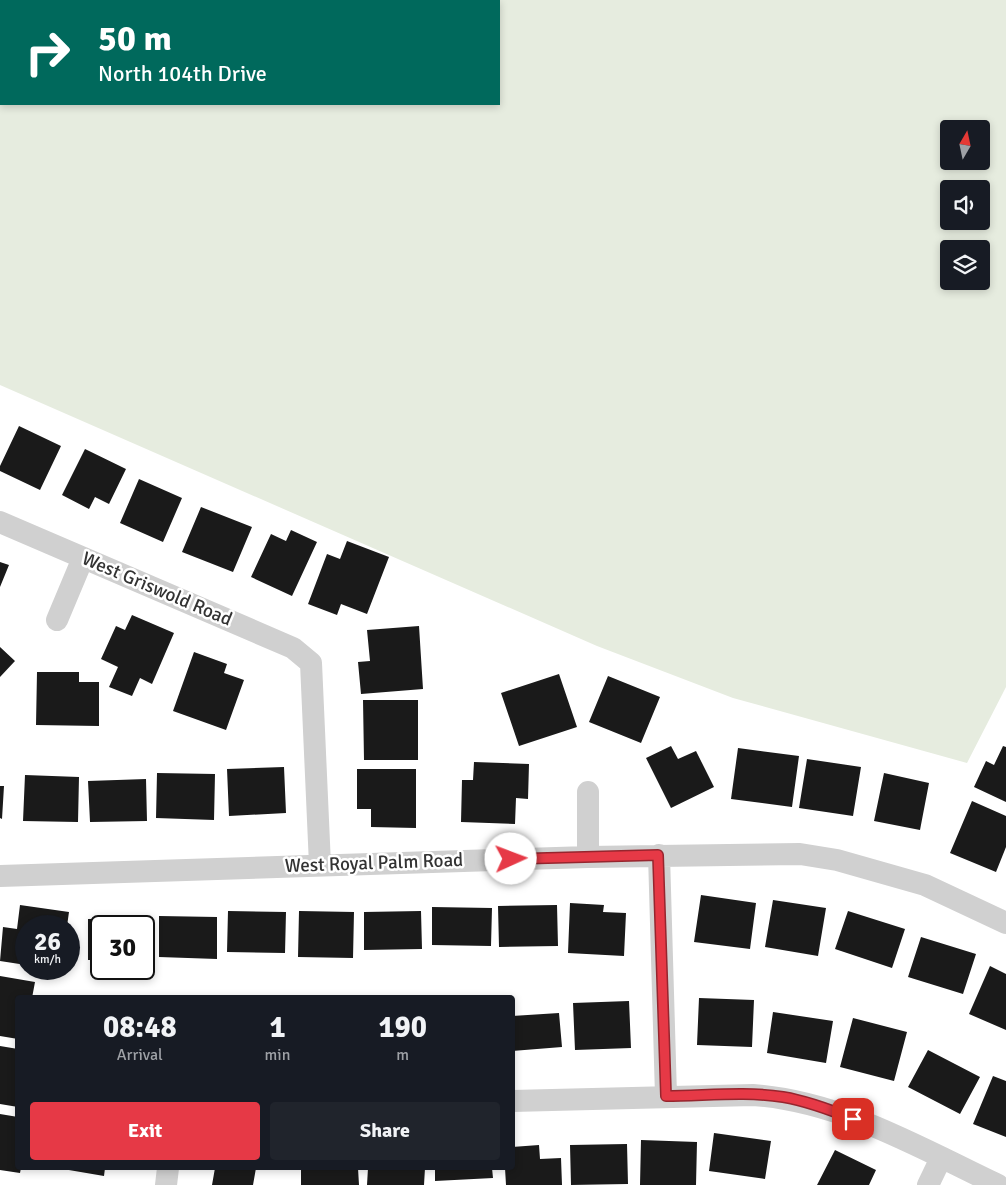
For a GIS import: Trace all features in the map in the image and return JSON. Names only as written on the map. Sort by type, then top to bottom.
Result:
[{"type":"street","name":"West Griswold Road","points":[[0,522],[293,648],[311,663],[320,865]]},
{"type":"street","points":[[57,620],[84,558]]},
{"type":"street","points":[[588,792],[588,857]]},
{"type":"street","name":"West Royal Palm Road","points":[[0,876],[658,855],[791,854],[837,860],[925,885],[1006,923]]},
{"type":"street","points":[[658,855],[666,1096]]},
{"type":"street","points":[[515,1101],[753,1095],[790,1099],[846,1116],[998,1185]]},
{"type":"street","points":[[928,1185],[941,1158]]},
{"type":"street","points":[[166,1185],[168,1170]]},
{"type":"shaded area","points":[[500,0],[1006,0],[1006,687],[967,763],[733,698],[597,646],[0,385],[0,105],[500,105]]},
{"type":"building","points":[[19,426],[61,446],[40,490],[0,471],[0,466]]},
{"type":"building","points":[[85,449],[126,469],[109,504],[95,497],[89,509],[62,495]]},
{"type":"building","points":[[139,479],[182,498],[163,542],[120,523]]},
{"type":"building","points":[[201,507],[252,527],[233,572],[182,552]]},
{"type":"building","points":[[291,530],[317,542],[292,596],[251,577],[271,534],[286,541]]},
{"type":"building","points":[[347,541],[389,557],[367,614],[341,604],[337,615],[308,604],[327,554],[340,559]]},
{"type":"building","points":[[0,562],[9,565],[0,587]]},
{"type":"building","points":[[132,615],[174,633],[152,684],[140,678],[132,696],[109,687],[118,667],[101,659],[116,626],[125,630]]},
{"type":"building","points":[[419,626],[423,689],[361,694],[358,662],[370,661],[367,630]]},
{"type":"building","points":[[0,647],[15,661],[0,677]]},
{"type":"building","points":[[194,652],[227,664],[224,673],[244,680],[226,730],[173,711]]},
{"type":"building","points":[[37,672],[79,672],[79,682],[99,682],[99,726],[36,725]]},
{"type":"building","points":[[559,674],[577,727],[519,746],[501,693]]},
{"type":"building","points":[[608,676],[660,697],[641,743],[589,722]]},
{"type":"building","points":[[363,700],[418,700],[418,760],[364,760]]},
{"type":"building","points":[[671,746],[678,759],[696,751],[714,787],[671,808],[646,758]]},
{"type":"building","points":[[1003,746],[1006,747],[1006,802],[974,787],[986,761],[994,765]]},
{"type":"building","points":[[738,748],[799,756],[792,807],[731,799]]},
{"type":"building","points":[[807,759],[861,767],[853,816],[799,808]]},
{"type":"building","points":[[474,762],[529,764],[528,799],[516,798],[515,824],[461,822],[462,780],[473,780]]},
{"type":"building","points":[[284,767],[286,813],[229,816],[227,769]]},
{"type":"building","points":[[357,769],[416,769],[416,828],[371,827],[371,809],[357,809]]},
{"type":"building","points":[[157,773],[215,774],[214,820],[156,818]]},
{"type":"building","points":[[884,773],[929,783],[920,830],[874,821]]},
{"type":"building","points":[[25,775],[79,777],[78,822],[23,821]]},
{"type":"building","points":[[146,779],[147,821],[90,822],[88,781]]},
{"type":"building","points":[[0,786],[4,786],[2,819],[0,818]]},
{"type":"building","points":[[972,801],[1006,816],[1006,847],[996,872],[950,853]]},
{"type":"building","points":[[701,895],[756,903],[750,949],[694,942]]},
{"type":"building","points":[[773,900],[826,908],[818,956],[765,947]]},
{"type":"building","points":[[570,903],[604,905],[603,912],[626,913],[624,956],[568,953]]},
{"type":"building","points":[[20,905],[69,912],[69,915],[19,915]]},
{"type":"building","points":[[557,905],[558,946],[499,947],[498,906]]},
{"type":"building","points":[[432,907],[492,908],[491,946],[432,945]]},
{"type":"building","points":[[228,911],[286,912],[285,953],[227,952]]},
{"type":"building","points":[[299,911],[354,912],[353,958],[298,957]]},
{"type":"building","points":[[421,911],[422,949],[364,950],[364,912]]},
{"type":"building","points":[[848,911],[905,929],[892,968],[835,949]]},
{"type":"building","points":[[159,916],[217,917],[217,959],[159,957]]},
{"type":"building","points":[[88,919],[90,919],[90,960],[88,960]]},
{"type":"building","points":[[3,927],[15,929],[15,963],[0,961]]},
{"type":"building","points":[[921,937],[976,954],[963,994],[908,977]]},
{"type":"building","points":[[990,966],[1006,974],[1006,1030],[969,1014]]},
{"type":"building","points":[[0,976],[35,982],[33,995],[15,995],[15,1038],[0,1036]]},
{"type":"building","points":[[699,998],[754,1000],[752,1047],[697,1045]]},
{"type":"building","points":[[629,1001],[631,1048],[575,1050],[573,1003]]},
{"type":"building","points":[[773,1012],[833,1021],[826,1063],[767,1053]]},
{"type":"building","points":[[559,1013],[562,1047],[515,1051],[515,1016]]},
{"type":"building","points":[[853,1018],[907,1032],[894,1081],[840,1067]]},
{"type":"building","points":[[0,1046],[15,1048],[15,1106],[0,1104]]},
{"type":"building","points":[[928,1050],[980,1077],[960,1114],[908,1087]]},
{"type":"building","points":[[993,1076],[1006,1081],[1006,1137],[973,1124]]},
{"type":"building","points":[[0,1114],[15,1116],[15,1170],[21,1170],[20,1173],[0,1170]]},
{"type":"building","points":[[714,1133],[771,1141],[765,1179],[709,1171]]},
{"type":"building","points":[[641,1140],[697,1142],[696,1185],[640,1185]]},
{"type":"building","points":[[627,1144],[628,1184],[571,1185],[570,1145]]},
{"type":"building","points":[[539,1145],[540,1159],[561,1158],[562,1185],[506,1185],[505,1170],[515,1170],[515,1147]]},
{"type":"building","points":[[835,1150],[876,1170],[869,1185],[817,1185]]},
{"type":"building","points":[[69,1170],[105,1170],[104,1176]]},
{"type":"building","points":[[215,1170],[256,1170],[253,1185],[212,1185]]},
{"type":"building","points":[[301,1170],[358,1170],[359,1185],[301,1185]]},
{"type":"building","points":[[368,1170],[425,1170],[424,1185],[367,1185]]},
{"type":"building","points":[[435,1170],[492,1170],[493,1178],[435,1181]]},
{"type":"route","points":[[511,859],[658,855],[666,1096],[753,1095],[782,1097],[812,1104],[853,1119]]}]
